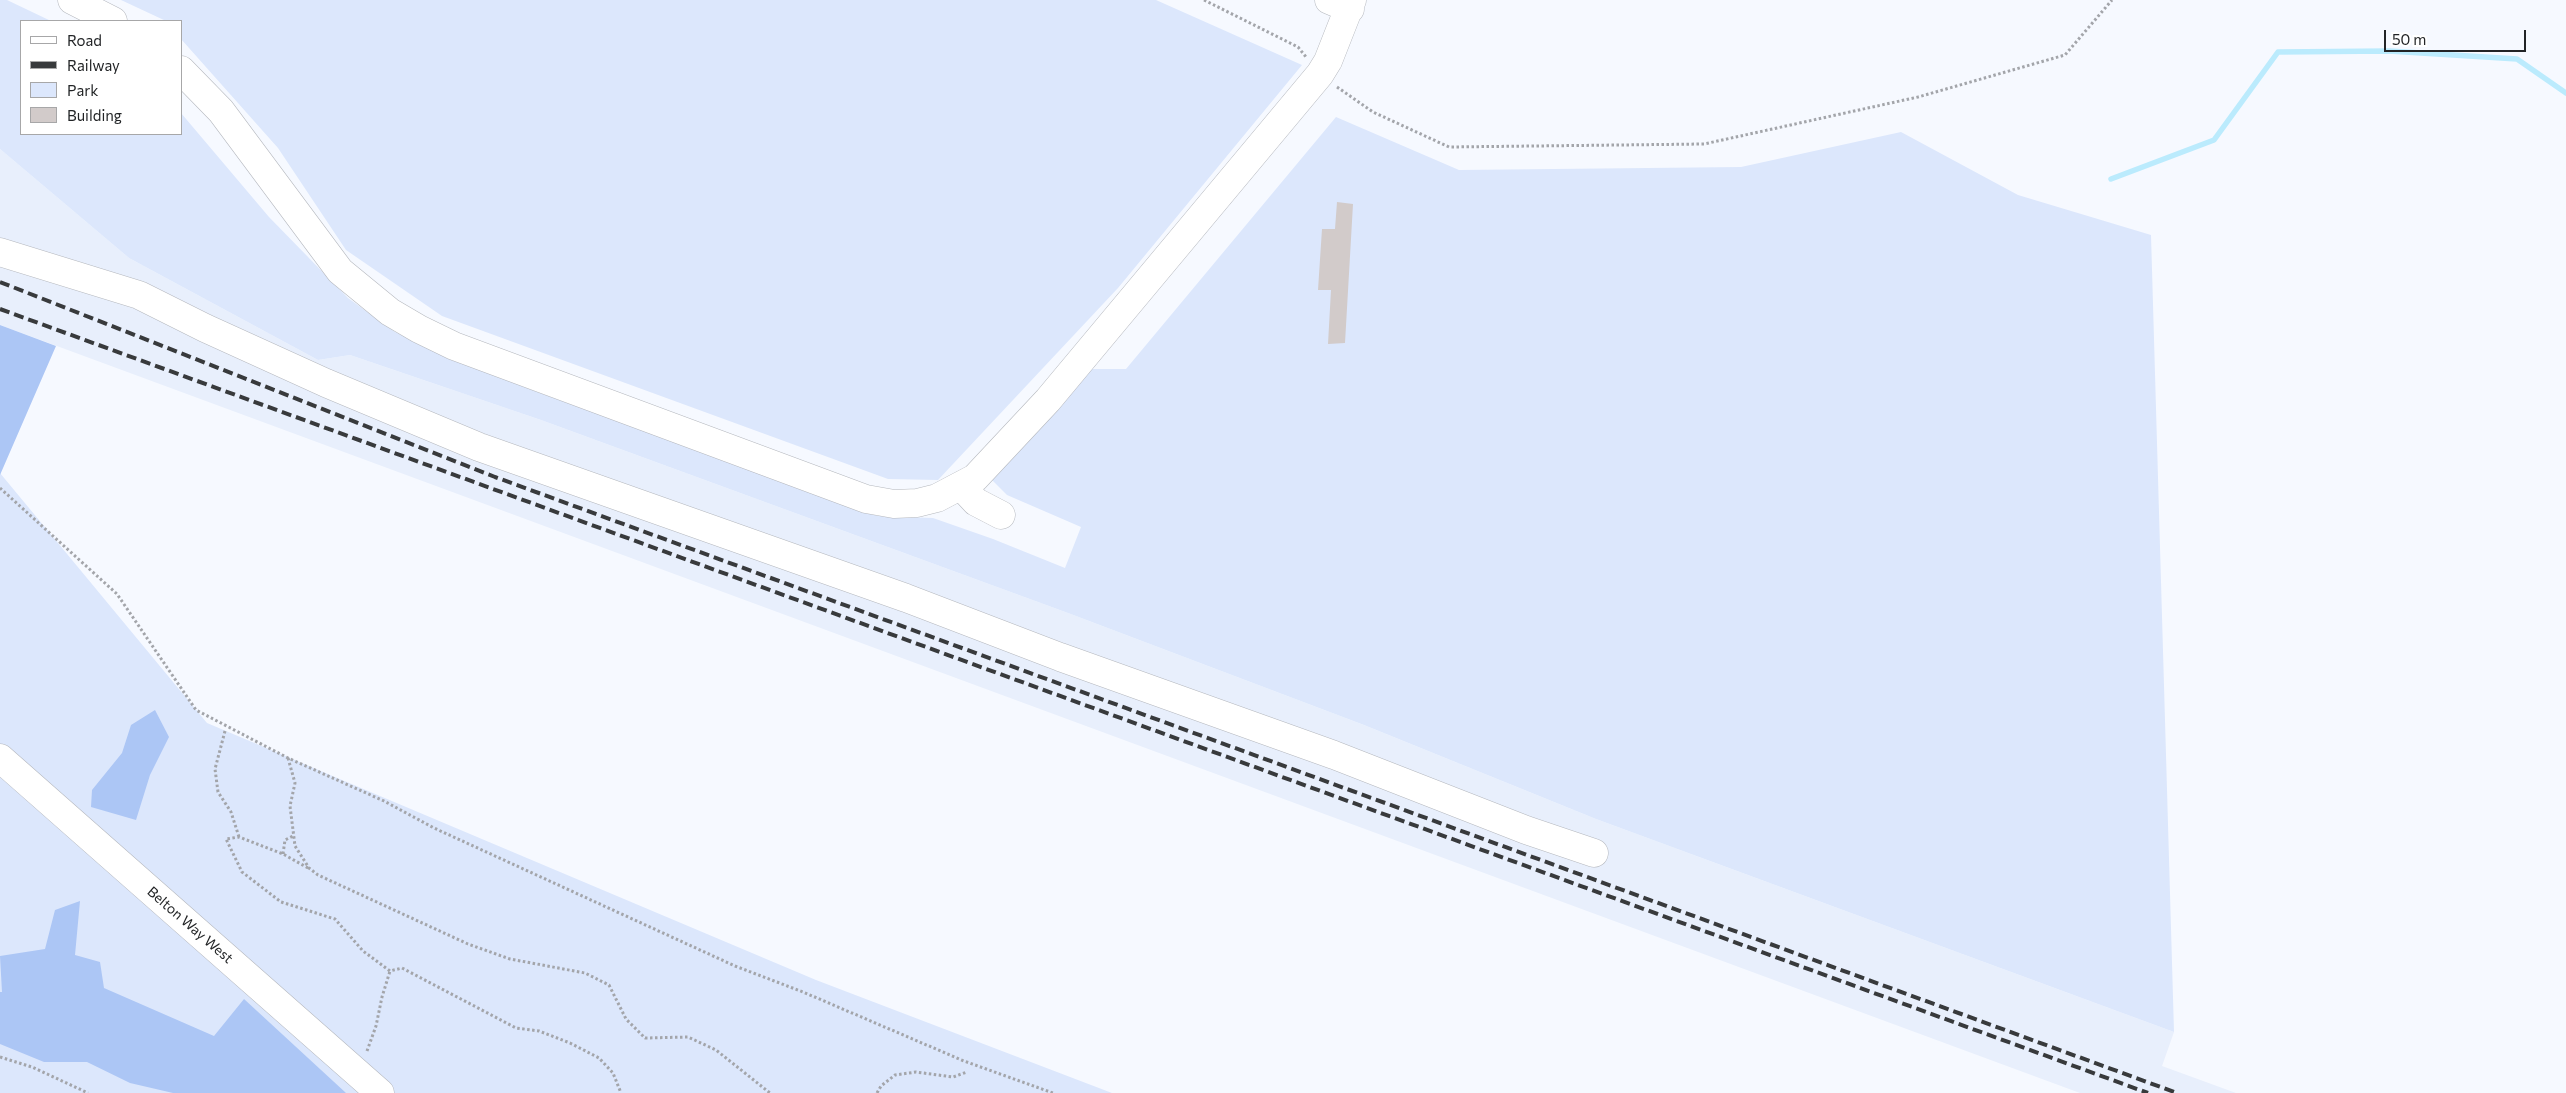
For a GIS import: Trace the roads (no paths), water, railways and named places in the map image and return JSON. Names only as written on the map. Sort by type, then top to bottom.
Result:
[{"type":"street","points":[[72,0],[111,20]]},
{"type":"street","points":[[182,71],[220,111],[340,271],[390,312],[454,346],[866,499],[894,504],[917,503],[937,498],[975,478],[1048,400],[1320,74],[1328,61],[1343,3]]},
{"type":"street","points":[[0,252],[138,294],[205,328],[300,371],[479,447],[906,598],[1060,657],[1334,755],[1526,830],[1594,853]]},
{"type":"street","points":[[961,486],[976,502],[1001,515]]},
{"type":"street","name":"Belton Way West","points":[[0,758],[380,1093]]},
{"type":"waterway","points":[[2111,179],[2214,140],[2278,52],[2389,51],[2517,59],[2566,93]]},
{"type":"railway","points":[[0,282],[495,477],[2177,1093]]},
{"type":"railway","points":[[0,309],[2148,1093]]}]
